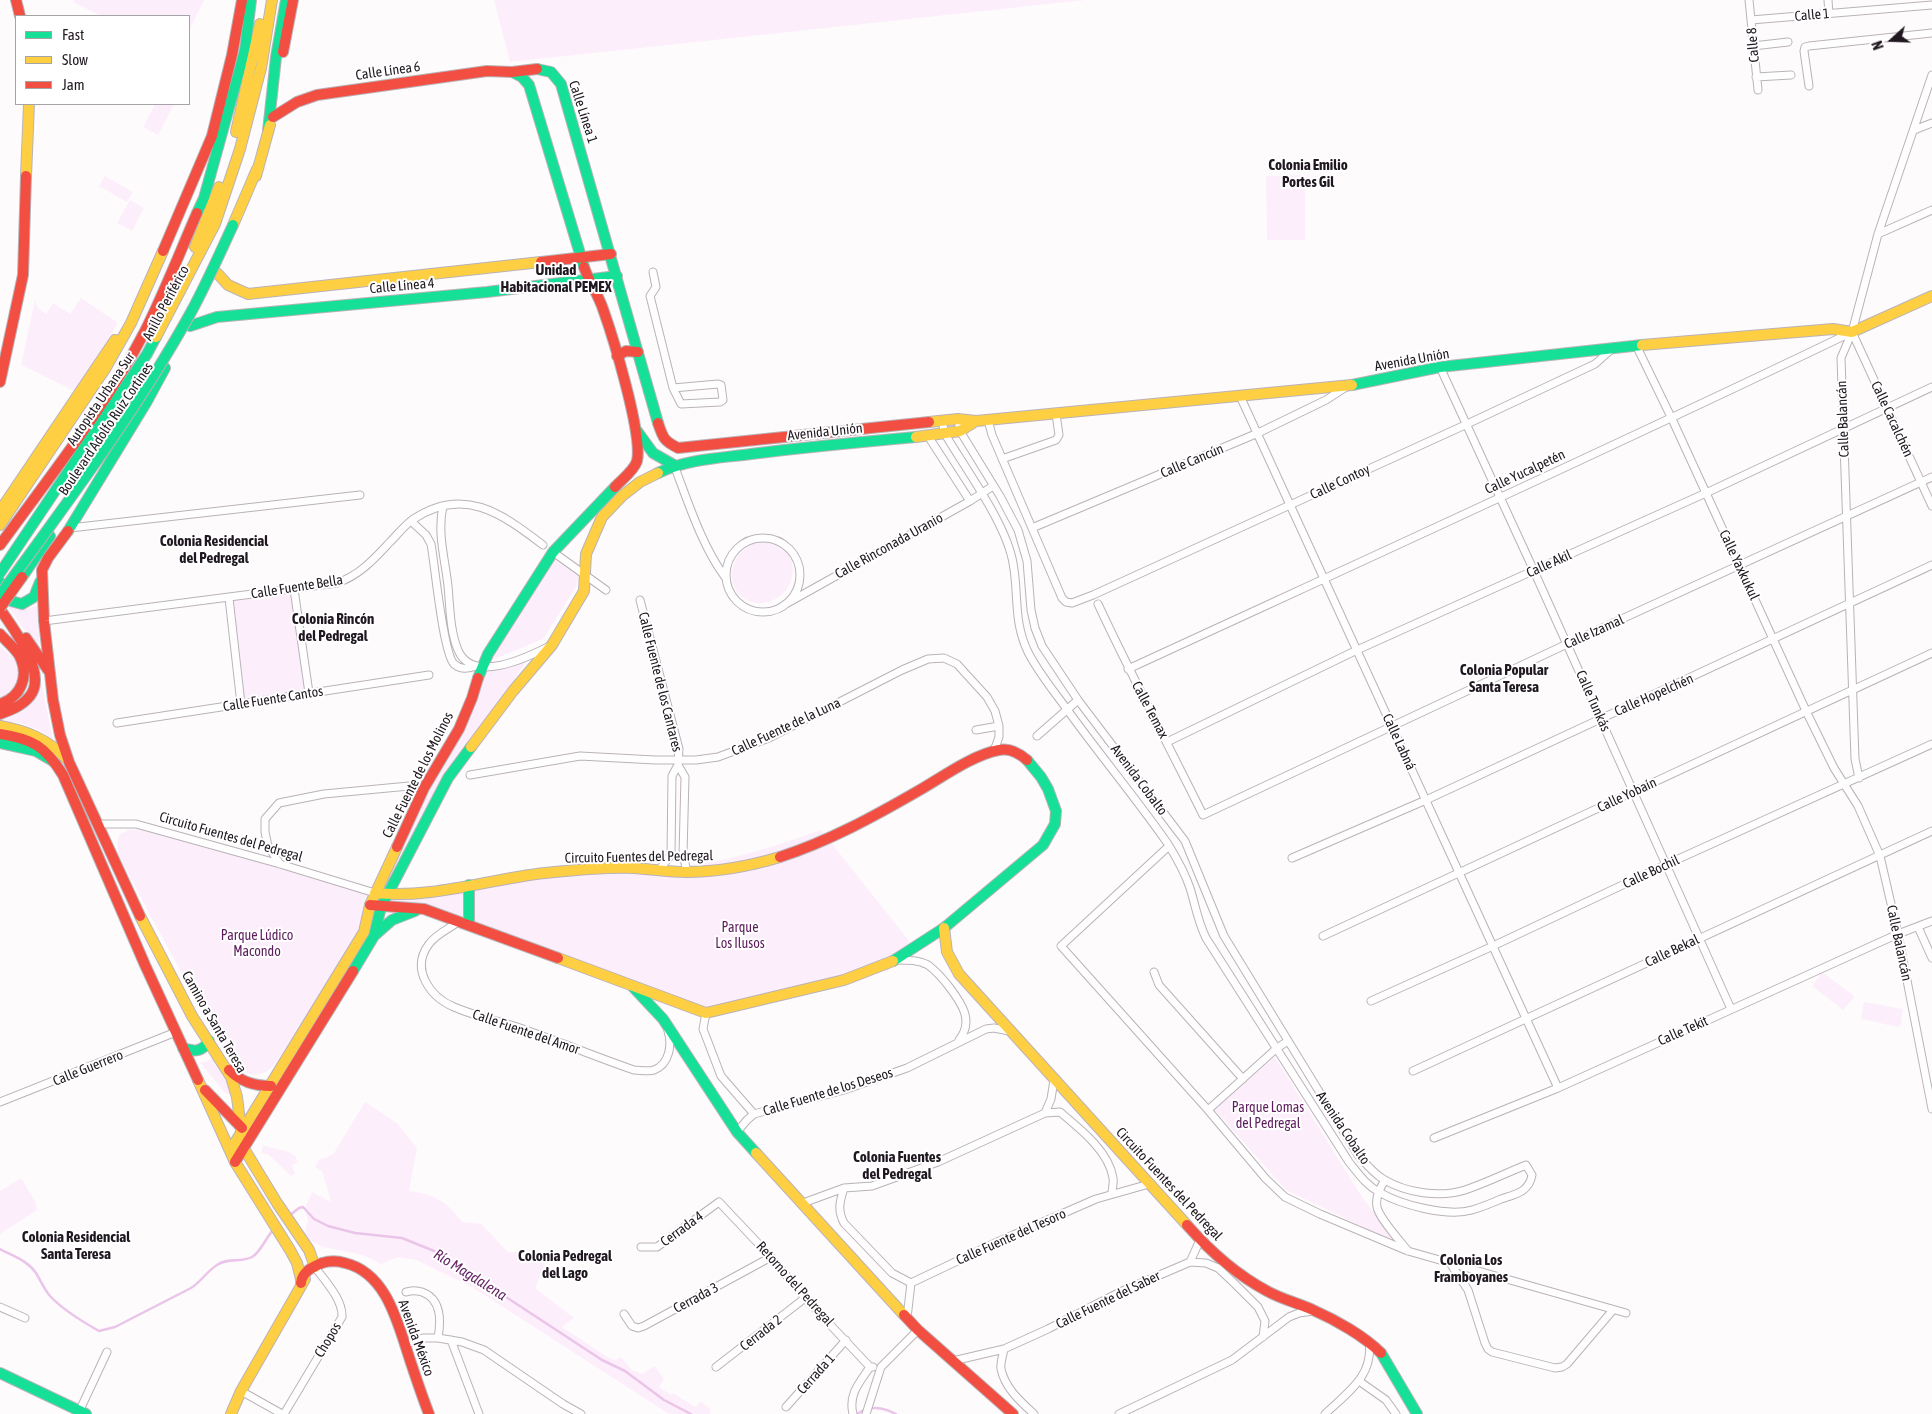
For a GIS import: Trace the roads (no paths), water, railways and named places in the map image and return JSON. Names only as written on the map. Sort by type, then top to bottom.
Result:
[{"type":"main road","points":[[16,0],[20,15]]},
{"type":"main road","points":[[244,0],[245,50]]},
{"type":"main road","points":[[0,525],[105,369],[131,323],[183,207],[212,136],[244,0]]},
{"type":"main road","name":"Anillo Periférico","points":[[0,544],[83,430],[146,331],[204,198],[245,50],[251,0]]},
{"type":"main road","name":"Autopista Urbana Sur","points":[[0,572],[148,354],[215,224],[240,149],[261,68],[272,0]]},
{"type":"main road","name":"Anillo Periférico","points":[[0,583],[17,561],[147,368],[218,233],[233,198],[269,72],[277,0]]},
{"type":"main road","points":[[268,131],[275,66],[286,0]]},
{"type":"main road","name":"Boulevard Adolfo Ruiz Cortines","points":[[0,609],[165,368],[190,326],[217,273],[252,190],[268,131],[274,117],[279,75],[293,0]]},
{"type":"main road","name":"Autopista Urbana Sur","points":[[0,560],[137,357],[197,244],[229,162],[264,3]]},
{"type":"main road","name":"Calle Línea 1","points":[[512,72],[530,69],[548,70],[555,75],[561,84],[662,436],[672,446]]},
{"type":"main road","name":"Calle Línea 6","points":[[274,117],[297,102],[317,95],[488,70],[512,72]]},
{"type":"main road","points":[[512,72],[522,77],[529,85],[588,279],[598,296],[605,314],[634,426],[653,454],[674,465]]},
{"type":"main road","points":[[0,382],[23,275],[30,105]]},
{"type":"main road","points":[[0,595],[57,517],[182,328],[208,280],[257,169]]},
{"type":"main road","name":"Calle Línea 4","points":[[217,273],[228,285],[248,294],[611,254]]},
{"type":"main road","name":"Calle Línea 4","points":[[190,326],[217,317],[487,292],[617,276]]},
{"type":"main road","points":[[0,511],[4,502],[122,330],[145,291]]},
{"type":"main road","name":"Calle Yucalpetén","points":[[1852,332],[1932,296]]},
{"type":"main road","name":"Avenida Unión","points":[[672,446],[687,448],[958,418],[976,421],[1348,386],[1440,368],[1636,345],[1833,329],[1852,332]]},
{"type":"main road","points":[[617,356],[626,351],[638,352]]},
{"type":"main road","points":[[0,583],[11,601],[22,604],[30,602],[35,596],[39,587],[42,570],[48,558],[70,528],[146,403],[165,368]]},
{"type":"main road","name":"Avenida Unión","points":[[674,465],[787,449],[945,434],[960,431],[976,421]]},
{"type":"main road","name":"Calle Fuente de los Molinos","points":[[230,1151],[244,1131],[256,1119],[374,936],[375,893],[424,788],[459,729],[472,698],[479,667],[553,552],[636,463],[638,448],[634,426]]},
{"type":"main road","name":"Calle Fuente de los Molinos","points":[[256,1119],[271,1086],[364,932],[375,906],[387,895],[448,778],[514,691],[552,645],[584,591],[586,554],[602,517],[622,496],[640,482],[674,465]]},
{"type":"main road","points":[[42,570],[44,621],[50,673],[60,735],[69,762]]},
{"type":"main road","points":[[0,609],[33,662],[35,680],[32,690],[23,704],[0,714]]},
{"type":"main road","points":[[10,624],[20,630],[50,673]]},
{"type":"main road","points":[[0,634],[20,656],[24,667],[24,680],[20,690],[14,698],[0,704]]},
{"type":"main road","points":[[0,726],[35,734],[48,742],[69,762]]},
{"type":"main road","points":[[0,734],[30,740],[44,747],[63,775],[235,1162],[290,1250],[297,1263],[301,1282]]},
{"type":"main road","points":[[0,743],[36,751],[54,761]]},
{"type":"main road","points":[[375,906],[424,909],[706,1013],[844,980],[895,960],[944,928],[1043,845],[1052,832],[1056,820],[1052,796],[1028,762],[1012,750],[994,751]]},
{"type":"main road","name":"Circuito Fuentes del Pedregal","points":[[375,893],[387,895],[419,893],[545,873],[631,868],[688,872],[771,860],[808,847],[847,829],[960,767],[994,751]]},
{"type":"main road","name":"Camino a Santa Teresa","points":[[69,762],[139,914],[192,1016],[228,1069],[237,1097],[244,1131]]},
{"type":"main road","points":[[465,923],[469,884]]},
{"type":"main road","points":[[401,908],[403,894]]},
{"type":"main road","points":[[374,936],[392,920],[424,909]]},
{"type":"main road","name":"Circuito Fuentes del Pedregal","points":[[944,928],[944,950],[947,958],[959,974],[1200,1240],[1230,1266],[1267,1290],[1316,1311],[1369,1341],[1384,1358],[1418,1414]]},
{"type":"main road","points":[[629,984],[663,1019],[737,1132],[918,1330],[1013,1414]]},
{"type":"main road","points":[[183,1048],[199,1052],[203,1050],[209,1041]]},
{"type":"main road","points":[[228,1069],[248,1083],[271,1086]]},
{"type":"main road","points":[[199,1084],[244,1131]]},
{"type":"main road","points":[[237,1097],[245,1110],[256,1119]]},
{"type":"main road","name":"Calle Fuente de los Molinos","points":[[235,1162],[243,1147],[244,1131]]},
{"type":"main road","points":[[243,1147],[280,1207],[304,1241],[315,1267]]},
{"type":"main road","points":[[290,1250],[297,1258],[315,1267]]},
{"type":"main road","name":"Avenida México","points":[[315,1267],[323,1262],[346,1262],[375,1281],[388,1302],[429,1414]]},
{"type":"main road","points":[[230,1414],[301,1282],[315,1267]]},
{"type":"main road","points":[[0,1373],[81,1413]]},
{"type":"street","name":"Calle 8","points":[[1749,0],[1758,90]]},
{"type":"street","points":[[1828,0],[1829,14]]},
{"type":"street","name":"Calle 1","points":[[1751,20],[1932,5]]},
{"type":"street","points":[[1809,86],[1805,47],[1932,33]]},
{"type":"street","points":[[1754,46],[1788,42]]},
{"type":"street","points":[[1756,77],[1791,75]]},
{"type":"street","name":"Calle Balancán","points":[[1859,778],[1855,759],[1848,604],[1841,358],[1852,332],[1878,234],[1932,75]]},
{"type":"street","points":[[1914,130],[1932,123]]},
{"type":"street","points":[[1878,234],[1932,210]]},
{"type":"street","points":[[653,272],[656,287],[650,296],[673,388],[681,404],[720,402],[723,400],[721,386],[718,384],[673,388]]},
{"type":"street","name":"Calle Cacalchén","points":[[1852,332],[1932,506]]},
{"type":"street","name":"Calle Yucalpetén","points":[[1128,669],[1672,419],[1852,332]]},
{"type":"street","name":"Calle Yaxkukul","points":[[1636,345],[1706,492],[1807,713],[1834,768],[1845,784]]},
{"type":"street","name":"Calle Contoy","points":[[1032,528],[1062,598],[1066,602],[1072,603],[1291,505],[1595,364],[1613,348]]},
{"type":"street","name":"Calle Tunkás","points":[[1440,368],[1534,570],[1731,1009]]},
{"type":"street","name":"Calle Cancún","points":[[1032,528],[1258,433],[1326,400],[1348,386]]},
{"type":"street","name":"Calle Akil","points":[[1167,742],[1358,650],[1932,387]]},
{"type":"street","name":"Calle Labná","points":[[1240,396],[1558,1088]]},
{"type":"street","points":[[1002,459],[1059,438],[1056,414]]},
{"type":"street","name":"Avenida Cobalto","points":[[942,421],[945,434],[1004,535],[1013,563],[1017,615],[1021,635],[1043,676],[1169,846],[1190,887],[1198,921],[1206,938],[1349,1162],[1364,1182],[1378,1192],[1402,1203],[1436,1211],[1470,1211],[1521,1192],[1530,1184],[1532,1174],[1526,1165],[1464,1190],[1438,1195],[1413,1191],[1385,1180],[1373,1172],[1358,1155],[1224,936],[1185,841],[1078,700],[1042,646],[1031,610],[1027,561],[1018,530],[960,431],[958,418]]},
{"type":"street","points":[[988,420],[992,435],[1032,528]]},
{"type":"street","points":[[928,436],[970,501]]},
{"type":"street","points":[[674,465],[693,514],[717,566],[725,577],[733,598],[742,606],[752,611],[763,612],[784,606],[793,596],[799,585],[800,572],[797,559],[789,549],[779,541],[766,537],[754,538],[742,544],[732,553],[727,564],[725,577]]},
{"type":"street","name":"Calle Izamal","points":[[1203,815],[1567,644],[1932,478]]},
{"type":"street","name":"Calle Rinconada Uranio","points":[[784,606],[970,501],[993,486]]},
{"type":"street","points":[[70,528],[360,495]]},
{"type":"street","name":"Calle Fuente Bella","points":[[44,621],[337,584],[351,578],[371,563],[411,521],[443,506],[456,503],[468,503],[485,509],[519,527],[543,545]]},
{"type":"street","points":[[443,506],[440,521],[451,619],[458,650],[464,658],[479,667]]},
{"type":"street","points":[[411,521],[419,527],[431,544],[442,620],[450,657],[455,664],[462,668],[502,664],[530,656],[552,645]]},
{"type":"street","points":[[553,552],[606,590]]},
{"type":"street","name":"Calle Hopelchén","points":[[1292,858],[1426,800],[1932,565]]},
{"type":"street","points":[[438,585],[448,584]]},
{"type":"street","points":[[294,589],[309,693]]},
{"type":"street","points":[[229,598],[241,704]]},
{"type":"street","name":"Calle Fuente de los Cantares","points":[[640,600],[679,749],[678,762],[672,776],[670,855],[660,870]]},
{"type":"street","name":"Calle Temax","points":[[1098,604],[1128,669],[1203,815]]},
{"type":"street","name":"Calle Yobaín","points":[[1323,936],[1807,713],[1932,653]]},
{"type":"street","name":"Calle Fuente de la Luna","points":[[470,776],[580,756],[678,762],[718,758],[769,738],[902,670],[928,660],[944,658],[957,664],[987,697],[995,711],[999,726]]},
{"type":"street","name":"Calle Fuente Cantos","points":[[116,723],[429,675]]},
{"type":"street","points":[[1037,736],[1078,700]]},
{"type":"street","points":[[976,730],[999,726],[999,737],[994,751]]},
{"type":"street","name":"Calle Bochil","points":[[1371,1001],[1932,744]]},
{"type":"street","name":"Calle Fuente de los Cantares","points":[[678,762],[685,777],[683,854],[688,872]]},
{"type":"street","name":"Calle Balancán","points":[[1845,784],[1858,806],[1880,856],[1898,934],[1932,1109]]},
{"type":"street","points":[[280,864],[268,846],[265,832],[265,819],[279,803],[295,798],[324,794],[409,786]]},
{"type":"street","name":"Circuito Fuentes del Pedregal","points":[[98,824],[136,824],[280,864],[375,893]]},
{"type":"street","name":"Calle Bekal","points":[[1413,1071],[1932,832]]},
{"type":"street","points":[[1169,846],[1061,946],[1208,1110],[1266,1179],[1285,1197],[1408,1251],[1626,1313]]},
{"type":"street","name":"Calle Tekit","points":[[1434,1138],[1558,1088],[1898,934],[1932,921]]},
{"type":"street","name":"Calle Fuente del Amor","points":[[465,923],[429,943],[423,955],[421,969],[424,980],[430,990],[441,1000],[455,1008],[521,1028],[634,1070],[653,1070],[661,1066],[666,1058],[670,1042],[663,1019]]},
{"type":"street","points":[[1918,927],[1932,958]]},
{"type":"street","points":[[895,960],[914,961],[929,966],[946,982],[962,1004],[966,1016],[963,1035],[956,1043]]},
{"type":"street","points":[[1154,972],[1159,985],[1243,1079]]},
{"type":"street","name":"Calle Fuente de los Deseos","points":[[706,1013],[703,1029],[721,1076],[754,1114]]},
{"type":"street","name":"Calle Fuente de los Deseos","points":[[737,1132],[754,1114],[853,1087],[907,1068],[986,1029],[994,1028],[1010,1031]]},
{"type":"street","name":"Calle Guerrero","points":[[0,1102],[176,1032]]},
{"type":"street","points":[[1208,1110],[1277,1048],[1288,1041]]},
{"type":"street","points":[[1045,1113],[1051,1099],[1054,1080]]},
{"type":"street","points":[[803,1203],[844,1188],[872,1186],[938,1162],[1045,1113],[1060,1112],[1089,1137],[1106,1160],[1113,1177],[1112,1193]]},
{"type":"street","points":[[1385,1180],[1378,1192],[1377,1208],[1388,1227],[1408,1251]]},
{"type":"street","name":"Calle Fuente del Tesoro","points":[[911,1283],[995,1243],[1112,1193],[1149,1184]]},
{"type":"street","points":[[844,1188],[839,1204],[840,1215],[844,1223],[892,1273],[911,1283],[907,1318]]},
{"type":"street","name":"Cerrada 4","points":[[641,1247],[657,1248],[719,1202]]},
{"type":"street","name":"Retorno del Pedregal","points":[[719,1202],[771,1256],[806,1298],[870,1367]]},
{"type":"street","points":[[1200,1240],[1190,1262],[1206,1263],[1218,1268],[1258,1307],[1265,1321],[1263,1337]]},
{"type":"street","name":"Cerrada 3","points":[[624,1314],[632,1326],[638,1328],[644,1326],[771,1256]]},
{"type":"street","name":"Calle Fuente del Saber","points":[[953,1361],[1004,1349],[1120,1292],[1190,1262]]},
{"type":"street","points":[[1450,1263],[1468,1290],[1485,1343],[1492,1352],[1555,1368],[1562,1367],[1567,1364],[1613,1310]]},
{"type":"street","name":"Chopos","points":[[241,1391],[283,1414],[342,1316],[337,1299],[315,1267]]},
{"type":"street","points":[[406,1292],[412,1290],[419,1291],[430,1296],[435,1302],[440,1317],[438,1338]]},
{"type":"street","name":"Cerrada 2","points":[[716,1367],[806,1298]]},
{"type":"street","points":[[0,1307],[25,1318]]},
{"type":"street","points":[[1119,1414],[1232,1360],[1289,1317],[1299,1313],[1316,1311]]},
{"type":"street","points":[[866,1414],[881,1367],[918,1330]]},
{"type":"street","points":[[404,1345],[423,1338],[438,1338],[484,1350],[563,1404],[581,1414]]},
{"type":"street","points":[[451,1340],[479,1414]]},
{"type":"street","name":"Cerrada 1","points":[[786,1407],[846,1340]]},
{"type":"street","points":[[1325,1414],[1359,1380],[1368,1367],[1371,1357],[1369,1341]]},
{"type":"street","points":[[1004,1349],[1001,1368],[1008,1384],[1016,1397],[1034,1414]]},
{"type":"street","points":[[81,1413],[107,1352]]},
{"type":"street","points":[[853,1414],[851,1399],[856,1385],[870,1367],[881,1367]]},
{"type":"street","points":[[1359,1380],[1386,1400],[1396,1414]]},
{"type":"street","points":[[563,1404],[563,1414]]},
{"type":"waterway","name":"Río Magdalena","points":[[289,1216],[303,1207],[314,1219],[328,1226],[355,1233],[402,1238],[439,1253],[602,1360],[625,1371],[664,1400],[691,1414]]},
{"type":"waterway","name":"Río Magdalena","points":[[0,1249],[28,1265],[36,1273],[46,1291],[55,1301],[99,1331],[115,1327],[191,1288],[213,1267],[221,1263],[252,1257],[258,1252],[274,1229]]},
{"type":"waterway","name":"Río Magdalena","points":[[857,1414],[871,1408],[886,1410],[896,1414]]},
{"type":"district","name":"Colonia Emilio Portes Gil","points":[[1308,174]]},
{"type":"district","name":"Unidad Habitacional PEMEX","points":[[556,278]]},
{"type":"district","name":"Colonia Residencial del Pedregal","points":[[214,550]]},
{"type":"district","name":"Colonia Rincón del Pedregal","points":[[333,628]]},
{"type":"district","name":"Colonia Popular Santa Teresa","points":[[1504,678]]},
{"type":"district","name":"Colonia Fuentes del Pedregal","points":[[897,1166]]},
{"type":"district","name":"Colonia Residencial Santa Teresa","points":[[76,1246]]},
{"type":"district","name":"Colonia Pedregal del Lago","points":[[565,1264]]},
{"type":"district","name":"Colonia Los Framboyanes","points":[[1471,1268]]},
{"type":"park label","name":"Parque Los Ilusos","points":[[740,936]]},
{"type":"park label","name":"Parque Lúdico Macondo","points":[[257,944]]},
{"type":"park label","name":"Parque Lomas del Pedregal","points":[[1268,1116]]}]
